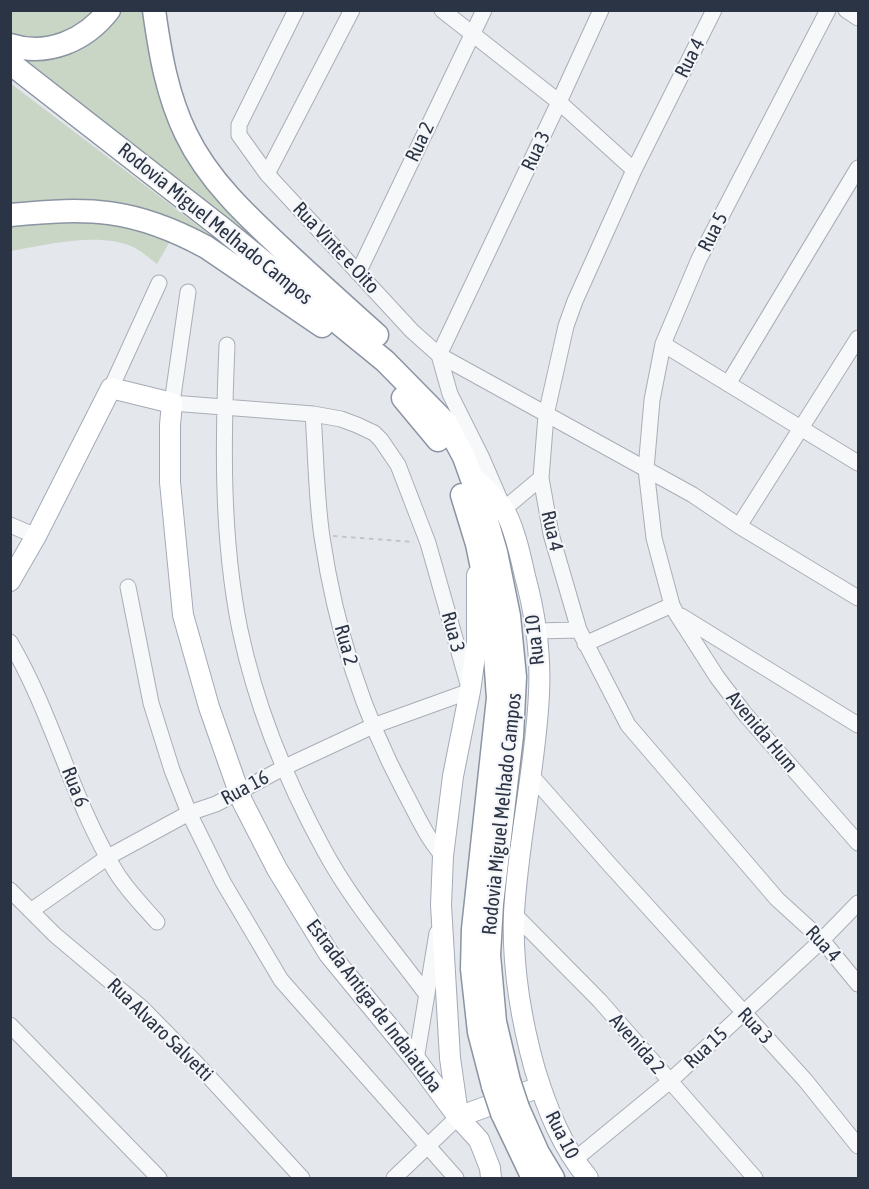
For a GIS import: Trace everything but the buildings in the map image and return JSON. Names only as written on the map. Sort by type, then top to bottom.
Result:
[{"type":"highway","points":[[10,45],[34,48],[60,46],[84,35],[96,26],[109,10]]},
{"type":"highway","points":[[154,10],[165,75],[174,106],[198,157],[217,182],[257,225],[379,337],[418,382],[442,432]]},
{"type":"highway","name":"Rodovia Miguel Melhado Campos","points":[[10,63],[364,342],[414,390],[470,473],[487,521],[504,590],[515,677],[512,736],[492,904],[489,955],[501,1084]]},
{"type":"highway","points":[[10,215],[62,210],[98,211],[148,221],[188,237],[342,340],[383,375],[442,432]]},
{"type":"highway","name":"Rodovia Miguel Melhado Campos","points":[[442,432],[477,544],[495,642],[498,698],[473,929],[472,969],[479,1032],[501,1084],[533,1179]]},
{"type":"highway","name":"Rodovia Miguel Melhado Campos","points":[[510,1111],[554,1179]]},
{"type":"main road","points":[[10,581],[36,536],[111,388],[172,403]]},
{"type":"main road","name":"Estrada Antiga de Indaiatuba","points":[[172,403],[170,482],[183,615],[209,707],[239,793],[278,869],[329,954],[416,1060],[458,1117],[480,1140],[490,1168],[491,1179]]},
{"type":"main road","points":[[470,473],[504,509]]},
{"type":"main road","name":"Rua 10","points":[[504,509],[522,562],[536,631],[539,692],[514,914],[517,977],[531,1054],[540,1087],[563,1144],[588,1179]]},
{"type":"main road","points":[[470,691],[477,642],[477,544]]},
{"type":"main road","name":"Rua 3","points":[[441,905],[443,856],[453,776],[470,691]]},
{"type":"main road","points":[[441,905],[450,1058],[458,1117],[540,1087]]},
{"type":"street","name":"Rua Vinte e Oito","points":[[296,10],[239,125],[239,135],[267,174],[412,331],[439,355],[693,495],[739,526],[858,598]]},
{"type":"street","points":[[267,174],[352,10]]},
{"type":"street","points":[[442,10],[559,102],[634,170]]},
{"type":"street","name":"Rua 2","points":[[358,273],[484,10]]},
{"type":"street","name":"Rua 3","points":[[439,355],[600,10]]},
{"type":"street","name":"Rua 4","points":[[714,10],[634,170],[574,301],[566,326],[546,415],[541,478],[551,534],[582,637],[628,725],[777,899],[822,940],[858,984]]},
{"type":"street","name":"Rua 5","points":[[646,469],[652,400],[663,344],[681,298],[828,10]]},
{"type":"street","points":[[846,10],[858,18]]},
{"type":"street","points":[[728,384],[858,168]]},
{"type":"street","points":[[111,388],[159,283]]},
{"type":"street","points":[[172,403],[188,292]]},
{"type":"street","points":[[739,526],[858,339]]},
{"type":"street","points":[[663,344],[858,463]]},
{"type":"street","points":[[227,345],[224,407],[225,512],[238,620],[254,680],[285,767],[324,851],[346,887],[427,994]]},
{"type":"street","name":"Rua 10","points":[[439,355],[450,394],[504,509]]},
{"type":"street","name":"Rua 3","points":[[172,403],[313,414],[357,424],[374,433],[398,465],[428,543],[470,691]]},
{"type":"street","name":"Rua 2","points":[[313,414],[321,535],[332,592],[357,686],[411,803],[432,844],[443,856]]},
{"type":"street","name":"Avenida Hum","points":[[646,469],[654,538],[674,609],[722,685],[745,714],[857,836]]},
{"type":"street","points":[[504,509],[541,478]]},
{"type":"street","points":[[10,525],[36,536]]},
{"type":"street","points":[[128,587],[151,703],[172,770],[189,813],[223,882],[281,980],[456,1179]]},
{"type":"street","points":[[536,631],[582,637],[674,609],[858,725]]},
{"type":"street","name":"Rua 6","points":[[10,642],[46,716],[87,816],[108,857],[122,881],[157,922]]},
{"type":"street","name":"Rua 16","points":[[32,910],[108,857],[189,813],[216,804],[285,767],[374,726],[470,691]]},
{"type":"street","name":"Rua 3","points":[[530,774],[805,1080],[858,1146]]},
{"type":"street","name":"Rua Alvaro Salvetti","points":[[10,890],[55,935],[142,1008],[198,1065],[302,1179]]},
{"type":"street","name":"Rua 15","points":[[573,1161],[669,1082],[822,940],[858,903]]},
{"type":"street","name":"Rua 3","points":[[416,1060],[441,905]]},
{"type":"street","name":"Avenida 2","points":[[514,914],[600,1001],[755,1179]]},
{"type":"street","points":[[10,1025],[159,1179]]},
{"type":"street","points":[[394,1179],[458,1117]]},
{"type":"path","points":[[321,535],[428,543]]},
{"type":"green space","points":[[11,11],[101,11],[67,37],[11,39]]},
{"type":"green space","points":[[115,11],[147,11],[159,82],[295,274],[16,52]]},
{"type":"green space","points":[[10,83],[275,284],[199,236],[11,210]]},
{"type":"green space","points":[[89,217],[173,236],[157,264],[135,248],[106,240],[73,241],[11,251],[11,221]]}]
